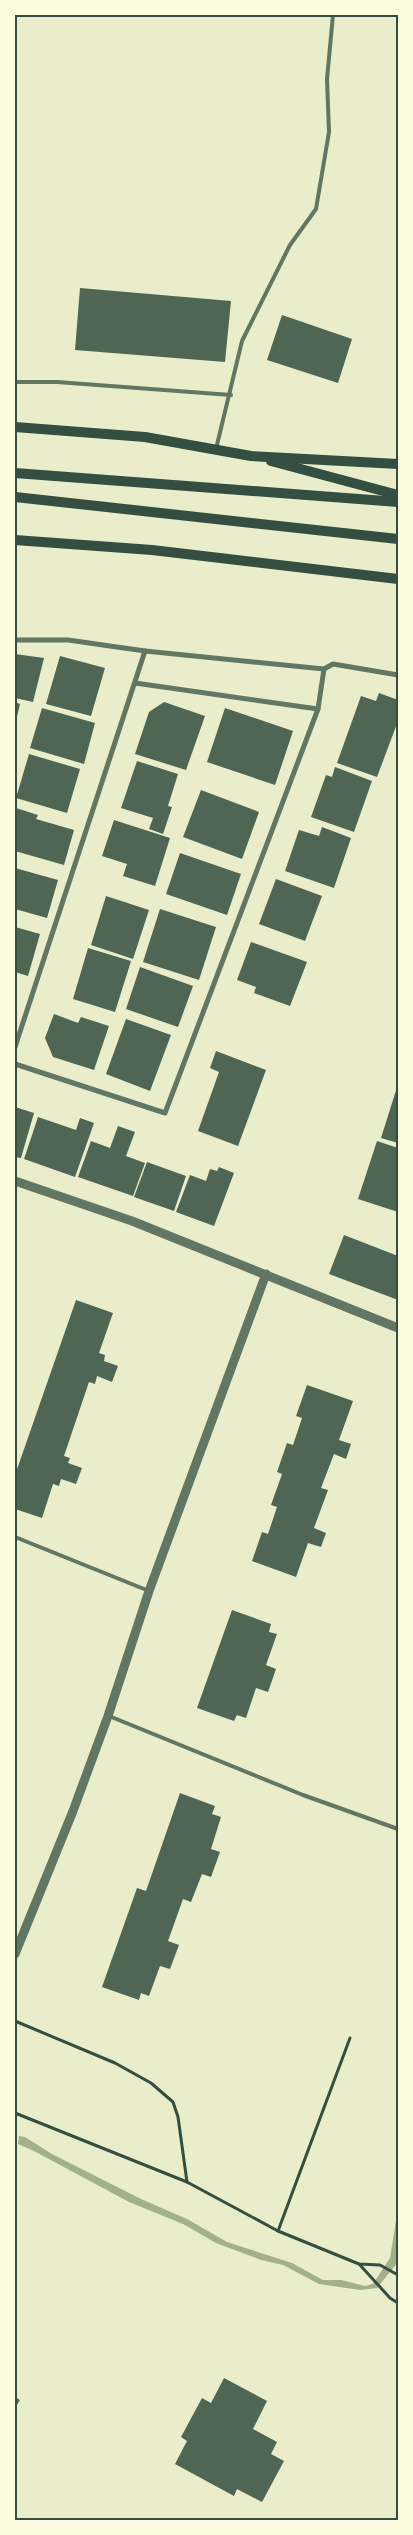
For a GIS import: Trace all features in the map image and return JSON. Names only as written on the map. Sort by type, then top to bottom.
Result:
[{"type":"main road","points":[[15,426],[145,437],[216,449],[251,456],[398,495]]},
{"type":"main road","points":[[251,456],[398,464]]},
{"type":"main road","points":[[15,473],[398,502]]},
{"type":"main road","points":[[15,497],[398,539]]},
{"type":"main road","points":[[15,540],[152,550],[398,579]]},
{"type":"street","points":[[15,640],[68,640],[146,651],[324,669],[333,664],[398,675]]},
{"type":"street","points":[[15,1047],[146,651]]},
{"type":"street","points":[[15,1064],[166,1113],[318,709],[324,669]]},
{"type":"street","points":[[135,683],[318,709]]},
{"type":"street","points":[[15,1181],[132,1221],[398,1328]]},
{"type":"street","points":[[15,1954],[73,1811],[108,1716],[149,1591],[266,1274]]},
{"type":"lane","points":[[216,449],[231,395],[242,341],[290,244],[316,209],[329,132],[327,79],[333,15]]},
{"type":"lane","points":[[15,382],[56,382],[231,395]]},
{"type":"lane","points":[[15,1537],[149,1591]]},
{"type":"lane","points":[[108,1716],[303,1795],[398,1829]]},
{"type":"path","points":[[15,2021],[116,2063],[151,2083],[173,2102],[178,2116],[187,2182]]},
{"type":"path","points":[[278,2231],[350,2038]]},
{"type":"path","points":[[15,2113],[187,2182],[278,2231],[360,2264],[380,2265],[396,2274]]},
{"type":"path","points":[[360,2264],[398,2304]]},
{"type":"shaded area","points":[[19,2136],[25,2137],[52,2154],[141,2199],[187,2219],[227,2242],[292,2263],[323,2280],[341,2280],[365,2286],[373,2284],[390,2258],[398,2208],[398,2262],[377,2288],[360,2290],[319,2284],[283,2265],[261,2260],[216,2243],[183,2224],[129,2202],[18,2144]]},
{"type":"building","points":[[80,288],[231,301],[225,362],[75,350]]},
{"type":"building","points":[[282,315],[352,339],[338,383],[267,360]]},
{"type":"building","points":[[15,654],[44,658],[33,702],[15,698]]},
{"type":"building","points":[[60,656],[105,668],[91,716],[46,704]]},
{"type":"building","points":[[379,693],[398,700],[398,721],[377,777],[337,763],[361,696],[376,701]]},
{"type":"building","points":[[15,702],[20,704],[16,721],[15,720]]},
{"type":"building","points":[[164,702],[205,716],[186,770],[135,754],[149,712]]},
{"type":"building","points":[[42,708],[95,723],[84,764],[30,748]]},
{"type":"building","points":[[225,708],[293,731],[275,785],[207,762]]},
{"type":"building","points":[[29,754],[80,769],[67,813],[16,798]]},
{"type":"building","points":[[137,761],[178,774],[168,806],[172,807],[163,834],[149,829],[153,818],[121,808]]},
{"type":"building","points":[[335,767],[372,781],[354,832],[311,817],[326,775],[332,777]]},
{"type":"building","points":[[201,790],[259,812],[242,859],[183,837]]},
{"type":"building","points":[[16,808],[38,815],[36,819],[74,830],[64,865],[15,851]]},
{"type":"building","points":[[114,820],[170,838],[155,886],[123,876],[127,864],[102,856]]},
{"type":"building","points":[[322,827],[351,838],[334,888],[285,871],[299,830],[319,836]]},
{"type":"building","points":[[180,853],[241,874],[227,915],[166,894]]},
{"type":"building","points":[[15,868],[58,880],[47,918],[15,909]]},
{"type":"building","points":[[276,879],[322,896],[305,941],[259,924]]},
{"type":"building","points":[[106,896],[149,910],[133,959],[91,945]]},
{"type":"building","points":[[160,909],[216,927],[199,980],[143,962]]},
{"type":"building","points":[[15,927],[40,934],[28,976],[15,972]]},
{"type":"building","points":[[251,942],[307,962],[290,1006],[254,993],[256,987],[237,980]]},
{"type":"building","points":[[88,948],[131,961],[115,1012],[73,999]]},
{"type":"building","points":[[140,967],[193,986],[178,1027],[126,1009]]},
{"type":"building","points":[[54,1014],[78,1023],[81,1017],[109,1026],[94,1070],[53,1057],[45,1038]]},
{"type":"building","points":[[126,1019],[171,1035],[150,1091],[106,1074]]},
{"type":"building","points":[[216,1051],[266,1070],[238,1146],[198,1131],[219,1072],[210,1068]]},
{"type":"building","points":[[398,1084],[398,1143],[381,1138]]},
{"type":"building","points":[[15,1107],[34,1113],[21,1158],[15,1157]]},
{"type":"building","points":[[38,1117],[76,1130],[80,1118],[94,1123],[75,1177],[24,1159]]},
{"type":"building","points":[[118,1126],[135,1132],[126,1156],[145,1163],[133,1196],[78,1177],[91,1141],[110,1148]]},
{"type":"building","points":[[377,1141],[398,1148],[398,1212],[358,1199]]},
{"type":"building","points":[[147,1162],[186,1176],[174,1211],[134,1197]]},
{"type":"building","points":[[219,1167],[234,1173],[214,1226],[176,1212],[190,1175],[206,1181],[210,1169],[217,1171]]},
{"type":"building","points":[[344,1235],[398,1256],[398,1300],[329,1274]]},
{"type":"building","points":[[76,1300],[113,1313],[99,1353],[105,1355],[104,1361],[118,1366],[112,1382],[97,1376],[95,1384],[89,1382],[64,1456],[70,1458],[68,1463],[82,1468],[76,1484],[61,1479],[59,1486],[53,1484],[42,1518],[15,1509],[15,1475]]},
{"type":"building","points":[[307,1385],[353,1401],[339,1440],[351,1444],[346,1459],[334,1454],[321,1488],[328,1490],[314,1528],[326,1533],[321,1547],[308,1543],[296,1577],[252,1561],[262,1532],[268,1534],[277,1507],[271,1505],[282,1474],[277,1472],[287,1443],[293,1445],[302,1418],[296,1416]]},
{"type":"building","points":[[232,1610],[271,1624],[269,1632],[277,1634],[266,1665],[276,1669],[268,1692],[256,1688],[246,1718],[237,1715],[234,1721],[197,1708]]},
{"type":"building","points":[[180,1793],[215,1806],[212,1814],[221,1817],[211,1849],[220,1852],[211,1877],[202,1874],[191,1902],[183,1899],[168,1941],[179,1945],[170,1969],[160,1966],[149,1996],[141,1993],[139,2000],[102,1987],[137,1888],[146,1891]]},
{"type":"building","points":[[224,2378],[267,2401],[253,2429],[277,2442],[271,2454],[284,2461],[262,2502],[237,2489],[234,2496],[175,2464],[187,2441],[181,2437],[202,2398],[211,2403]]},
{"type":"building","points":[[15,2397],[20,2400],[15,2408]]}]
